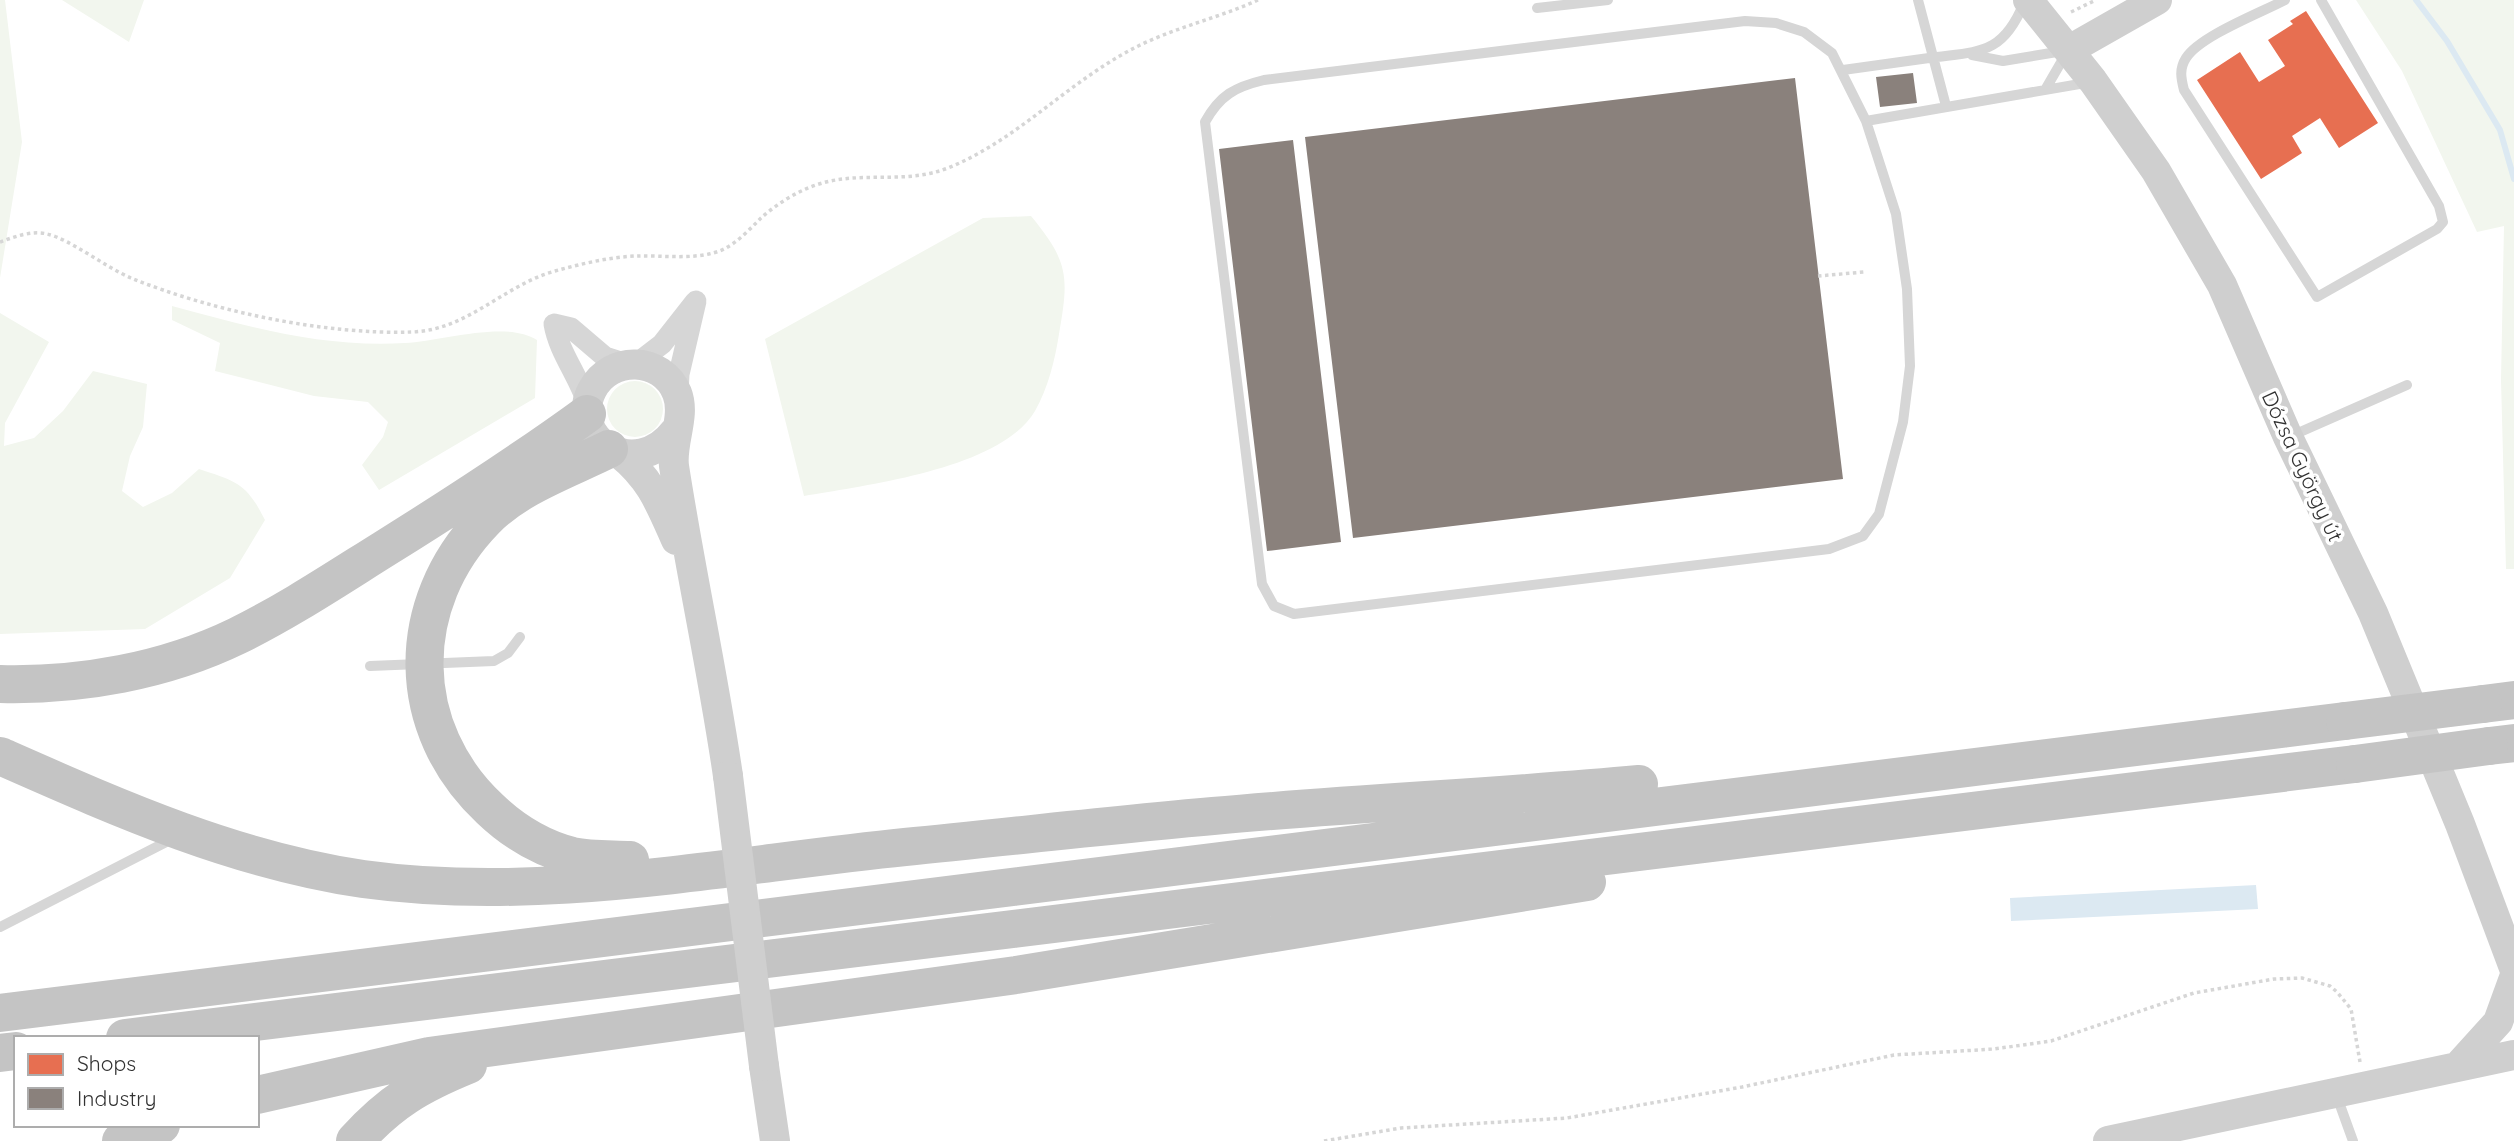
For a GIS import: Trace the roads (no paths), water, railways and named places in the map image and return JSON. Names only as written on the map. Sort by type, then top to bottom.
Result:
[{"type":"highway","points":[[0,684],[32,685],[124,675],[235,637],[284,611],[470,495],[587,409]]},
{"type":"highway","points":[[615,451],[510,499],[486,519],[454,558],[433,606],[426,634],[424,666],[428,710],[447,757],[460,778],[517,831],[572,856],[640,861],[811,856]]},
{"type":"highway","points":[[0,1013],[2499,702]]},
{"type":"highway","points":[[141,1036],[2501,745]]},
{"type":"highway","points":[[0,756],[182,833],[262,859],[360,878],[421,885],[550,886],[811,856],[1217,816],[1479,799],[1717,776],[1934,772]]},
{"type":"highway","points":[[259,1095],[429,1056],[1016,975],[1764,854],[1887,819]]},
{"type":"highway","points":[[355,1141],[389,1105],[407,1093],[520,1044]]},
{"type":"highway","points":[[121,1141],[156,1127]]},
{"type":"street","name":"Dózsa György út","points":[[2026,0],[2093,81],[2156,171],[2221,285],[2288,437],[2373,613],[2460,824],[2514,968]]},
{"type":"street","points":[[2069,50],[2157,0]]},
{"type":"street","points":[[587,409],[591,393],[605,373],[632,364],[662,344],[696,301],[679,374],[680,407],[675,431],[674,463],[715,682],[775,1141]]},
{"type":"street","points":[[678,395],[662,373],[605,357],[571,328],[554,324],[557,339],[578,376],[598,439],[642,471],[650,483],[697,592]]},
{"type":"street","points":[[615,451],[636,456],[652,452],[665,443],[675,431]]},
{"type":"street","points":[[2459,1065],[2498,1022],[2514,978]]},
{"type":"street","points":[[2108,1141],[2514,1055]]},
{"type":"street","points":[[2459,1065],[2514,1077]]},
{"type":"lane","points":[[1537,8],[1608,0]]},
{"type":"lane","points":[[1918,0],[1946,106]]},
{"type":"lane","points":[[1970,55],[1995,44],[2015,25],[2026,0]]},
{"type":"lane","points":[[2285,0],[2206,41],[2186,57],[2180,72],[2184,90],[2317,297],[2437,229],[2443,222],[2438,206],[2386,109],[2321,0]]},
{"type":"lane","points":[[1745,21],[1776,23],[1804,32],[1832,53],[1843,70],[1866,121],[1896,214],[1907,289],[1910,366],[1903,422],[1879,514],[1863,536],[1829,549],[1294,614],[1274,606],[1262,584],[1205,122],[1216,103],[1237,87],[1265,80],[1745,21]]},
{"type":"lane","points":[[1843,70],[1935,57],[1970,55],[2003,61],[2069,50]]},
{"type":"lane","points":[[2045,90],[2069,50]]},
{"type":"lane","points":[[1866,121],[2093,81]]},
{"type":"lane","points":[[2288,437],[2407,385]]},
{"type":"lane","points":[[370,666],[424,666],[494,661],[508,653],[520,637]]},
{"type":"lane","points":[[0,927],[182,833]]},
{"type":"lane","points":[[2349,1088],[2353,1141]]},
{"type":"waterway","points":[[2416,0],[2447,41],[2500,130],[2514,179]]}]
